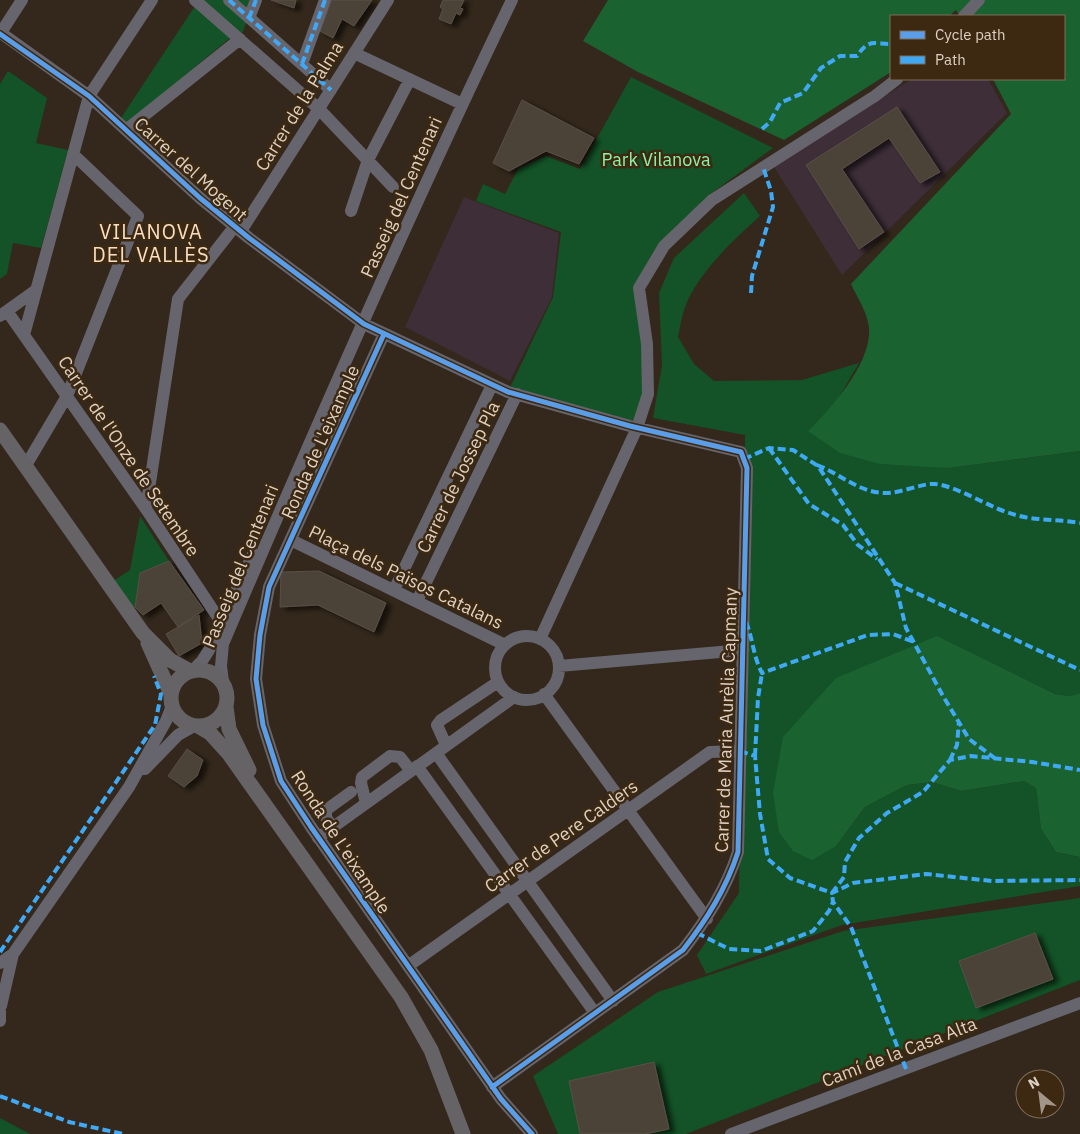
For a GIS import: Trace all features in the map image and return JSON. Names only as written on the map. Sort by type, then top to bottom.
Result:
[{"type":"main road","points":[[0,430],[143,633],[170,660],[191,671],[207,671],[223,682],[227,694],[226,708],[230,729],[264,801]]},
{"type":"main road","points":[[143,633],[177,716],[210,733],[220,744],[264,801],[414,1019],[442,1078],[463,1134]]},
{"type":"main road","points":[[172,700],[178,679],[191,671]]},
{"type":"main road","points":[[196,726],[213,723],[226,708]]},
{"type":"street","points":[[0,34],[22,0]]},
{"type":"street","points":[[24,335],[89,96],[152,0]]},
{"type":"street","points":[[195,0],[319,108],[393,187]]},
{"type":"street","points":[[229,0],[331,90]]},
{"type":"street","points":[[249,18],[256,0]]},
{"type":"street","points":[[302,64],[325,0]]},
{"type":"street","name":"Carrer de la Palma","points":[[146,509],[178,299],[238,229],[331,90],[388,0]]},
{"type":"street","name":"Passeig del Centenari","points":[[223,682],[221,666],[224,644],[325,408],[462,104],[512,0]]},
{"type":"street","points":[[965,15],[979,0]]},
{"type":"street","name":"Carrer del Mogent","points":[[0,34],[89,96],[200,198],[364,324],[517,394],[637,428],[741,452]]},
{"type":"street","points":[[126,130],[240,39]]},
{"type":"street","points":[[354,53],[462,104]]},
{"type":"street","points":[[351,211],[368,160],[410,79]]},
{"type":"street","points":[[446,745],[437,725],[440,720],[498,682],[506,693],[529,700],[544,694],[554,686],[559,666],[556,656],[549,645],[540,639],[637,428],[648,394],[647,344],[639,288],[664,246],[712,200],[875,96],[896,80]]},
{"type":"street","points":[[25,467],[67,396],[138,216],[73,154]]},
{"type":"street","points":[[4,314],[36,290]]},
{"type":"street","name":"Carrer de l'Onze de Setembre","points":[[4,314],[24,335],[67,396],[146,509],[221,622]]},
{"type":"street","name":"Ronda de L'eixample","points":[[384,334],[269,586],[260,635],[256,678],[263,725],[281,781],[318,838],[492,1087],[532,1134]]},
{"type":"street","name":"Carrer de Jossep Pla","points":[[394,590],[492,384]]},
{"type":"street","name":"Carrer de Jossep Pla","points":[[417,601],[517,394]]},
{"type":"street","name":"Passeig del Centenari","points":[[191,671],[202,661],[296,462],[325,408]]},
{"type":"street","name":"Carrer de Maria Aurèlia Capmany","points":[[492,1087],[683,950],[707,920],[729,880],[738,852],[747,468],[741,452]]},
{"type":"street","name":"Plaça dels Països Catalans","points":[[291,540],[505,644]]},
{"type":"street","name":"Plaça dels Països Catalans","points":[[498,682],[495,664],[498,653],[505,644],[518,637],[529,636],[540,639]]},
{"type":"street","points":[[559,666],[743,650]]},
{"type":"street","points":[[544,694],[707,920]]},
{"type":"street","points":[[318,838],[514,697]]},
{"type":"street","points":[[0,963],[13,954],[129,788],[166,721],[172,700]]},
{"type":"street","points":[[129,788],[167,745],[196,726]]},
{"type":"street","name":"Carrer de Pere Calders","points":[[408,966],[710,752],[740,751]]},
{"type":"street","points":[[436,753],[613,1000]]},
{"type":"street","points":[[366,803],[361,783],[362,777],[390,756],[400,757],[414,768],[509,894],[595,1013]]},
{"type":"street","points":[[333,827],[326,818],[326,810],[351,792]]},
{"type":"street","points":[[0,1021],[1,1004],[13,954]]},
{"type":"street","name":"Camí de la Casa Alta","points":[[731,1134],[1080,1003]]},
{"type":"shaded area","points":[[910,80],[989,80],[1007,113],[842,275],[774,167]]},
{"type":"shaded area","points":[[464,197],[559,233],[552,297],[510,381],[405,327]]},
{"type":"green space","points":[[195,0],[255,0],[240,39]]},
{"type":"green space","points":[[608,0],[1080,0],[1080,451],[949,468],[880,464],[840,453],[808,431],[849,384],[864,355],[868,341],[868,321],[851,284],[1011,114],[994,80],[1065,80],[1065,15],[959,15],[956,10],[950,15],[890,15],[890,73],[784,140],[638,72],[583,41]]},
{"type":"green space","points":[[195,6],[230,38],[126,124],[121,118]]},
{"type":"green space","points":[[8,71],[47,98],[36,143],[68,150],[41,248],[13,243],[7,274],[0,279],[0,84]]},
{"type":"green space","name":"Park Vilanova","points":[[631,77],[773,148],[709,195],[637,283],[645,390],[636,419],[621,423],[508,392],[553,297],[561,232],[476,201],[483,184],[505,194],[518,169],[546,156],[580,169]]},
{"type":"green space","points":[[744,193],[760,216],[727,247],[697,284],[684,310],[678,337],[694,364],[714,381],[802,380],[859,363],[835,404],[808,431],[949,468],[1080,451],[1080,693],[1070,696],[1055,694],[936,636],[836,846],[865,807],[907,785],[932,782],[961,791],[1024,781],[1036,788],[1041,829],[1056,852],[1080,857],[1080,886],[842,925],[706,974],[697,955],[739,893],[745,435],[653,418],[662,365],[659,293],[674,258]]},
{"type":"green space","points":[[140,516],[169,561],[140,573],[134,612],[113,581],[130,570]]},
{"type":"green space","points":[[937,636],[1055,694],[1070,696],[1080,693],[1080,857],[1056,852],[1041,829],[1036,788],[1024,781],[961,791],[932,782],[907,785],[865,807],[836,846],[812,860],[793,851],[779,832],[773,793],[783,737],[836,678]]},
{"type":"green space","points":[[1080,898],[1080,980],[686,1134],[558,1134],[533,1076],[658,992],[843,931]]},
{"type":"green space","points":[[0,1118],[30,1134],[0,1134]]},
{"type":"building","points":[[271,0],[296,0],[294,8]]},
{"type":"building","points":[[332,0],[372,0],[354,26],[342,19],[333,38],[320,31]]},
{"type":"building","points":[[443,0],[464,0],[460,8],[463,9],[460,15],[456,13],[451,24],[439,19],[443,9],[440,7]]},
{"type":"building","points":[[522,100],[594,138],[579,164],[546,151],[509,171],[493,163]]},
{"type":"building","points":[[897,107],[940,172],[920,183],[889,138],[842,169],[884,232],[859,249],[806,165]]},
{"type":"building","points":[[169,561],[204,610],[178,627],[161,603],[143,615],[135,607],[140,573]]},
{"type":"building","points":[[319,571],[386,603],[374,632],[318,605],[280,607],[281,572]]},
{"type":"building","points":[[199,615],[202,643],[179,656],[166,634]]},
{"type":"building","points":[[187,749],[203,760],[197,776],[184,787],[168,776]]},
{"type":"building","points":[[1035,933],[1053,979],[976,1008],[959,961]]},
{"type":"building","points":[[654,1062],[669,1129],[645,1134],[580,1134],[569,1081]]},
{"type":"marked path","points":[[229,0],[331,90]]},
{"type":"marked path","points":[[249,18],[256,0]]},
{"type":"marked path","points":[[302,64],[325,0]]},
{"type":"marked path","points":[[762,129],[770,122],[780,103],[803,93],[821,68],[840,56],[857,56],[869,44],[890,44]]},
{"type":"marked path","points":[[751,293],[752,276],[773,207],[771,191],[763,167]]},
{"type":"marked path","points":[[769,448],[809,504],[843,525],[858,545],[877,559]]},
{"type":"marked path","points":[[744,459],[769,448],[793,450],[818,466],[895,583],[906,628],[969,739],[996,759]]},
{"type":"marked path","points":[[817,465],[859,487],[876,492],[892,493],[935,484],[954,489],[1016,515],[1080,523]]},
{"type":"marked path","points":[[895,583],[1080,670]]},
{"type":"marked path","points":[[746,622],[762,673],[868,635],[893,634],[914,642]]},
{"type":"marked path","points":[[755,756],[758,698],[762,673]]},
{"type":"marked path","points":[[0,952],[155,725],[161,694],[154,676]]},
{"type":"marked path","points":[[950,760],[957,745],[959,721]]},
{"type":"marked path","points":[[740,751],[755,756],[760,814],[768,859],[790,878],[832,893],[853,883],[926,874],[992,881],[1080,880]]},
{"type":"marked path","points":[[906,1069],[851,927],[833,902],[832,893],[844,877],[845,862],[859,838],[887,813],[923,792],[950,760],[971,756],[1032,762],[1080,770]]},
{"type":"marked path","points":[[697,933],[729,949],[761,951],[813,931],[829,911],[833,902]]},
{"type":"marked path","points":[[0,1096],[69,1122],[123,1134]]},
{"type":"cycle path","points":[[0,34],[89,96],[200,198],[249,238],[364,324],[508,392],[630,426],[741,452],[747,468],[738,852],[728,879],[700,927],[683,950],[492,1087]]},
{"type":"cycle path","points":[[384,334],[269,587],[260,635],[256,679],[263,725],[281,781],[311,827],[501,1099],[532,1134]]},
{"type":"district","name":"VILANOVA DEL VALLÈS","points":[[151,242]]}]
